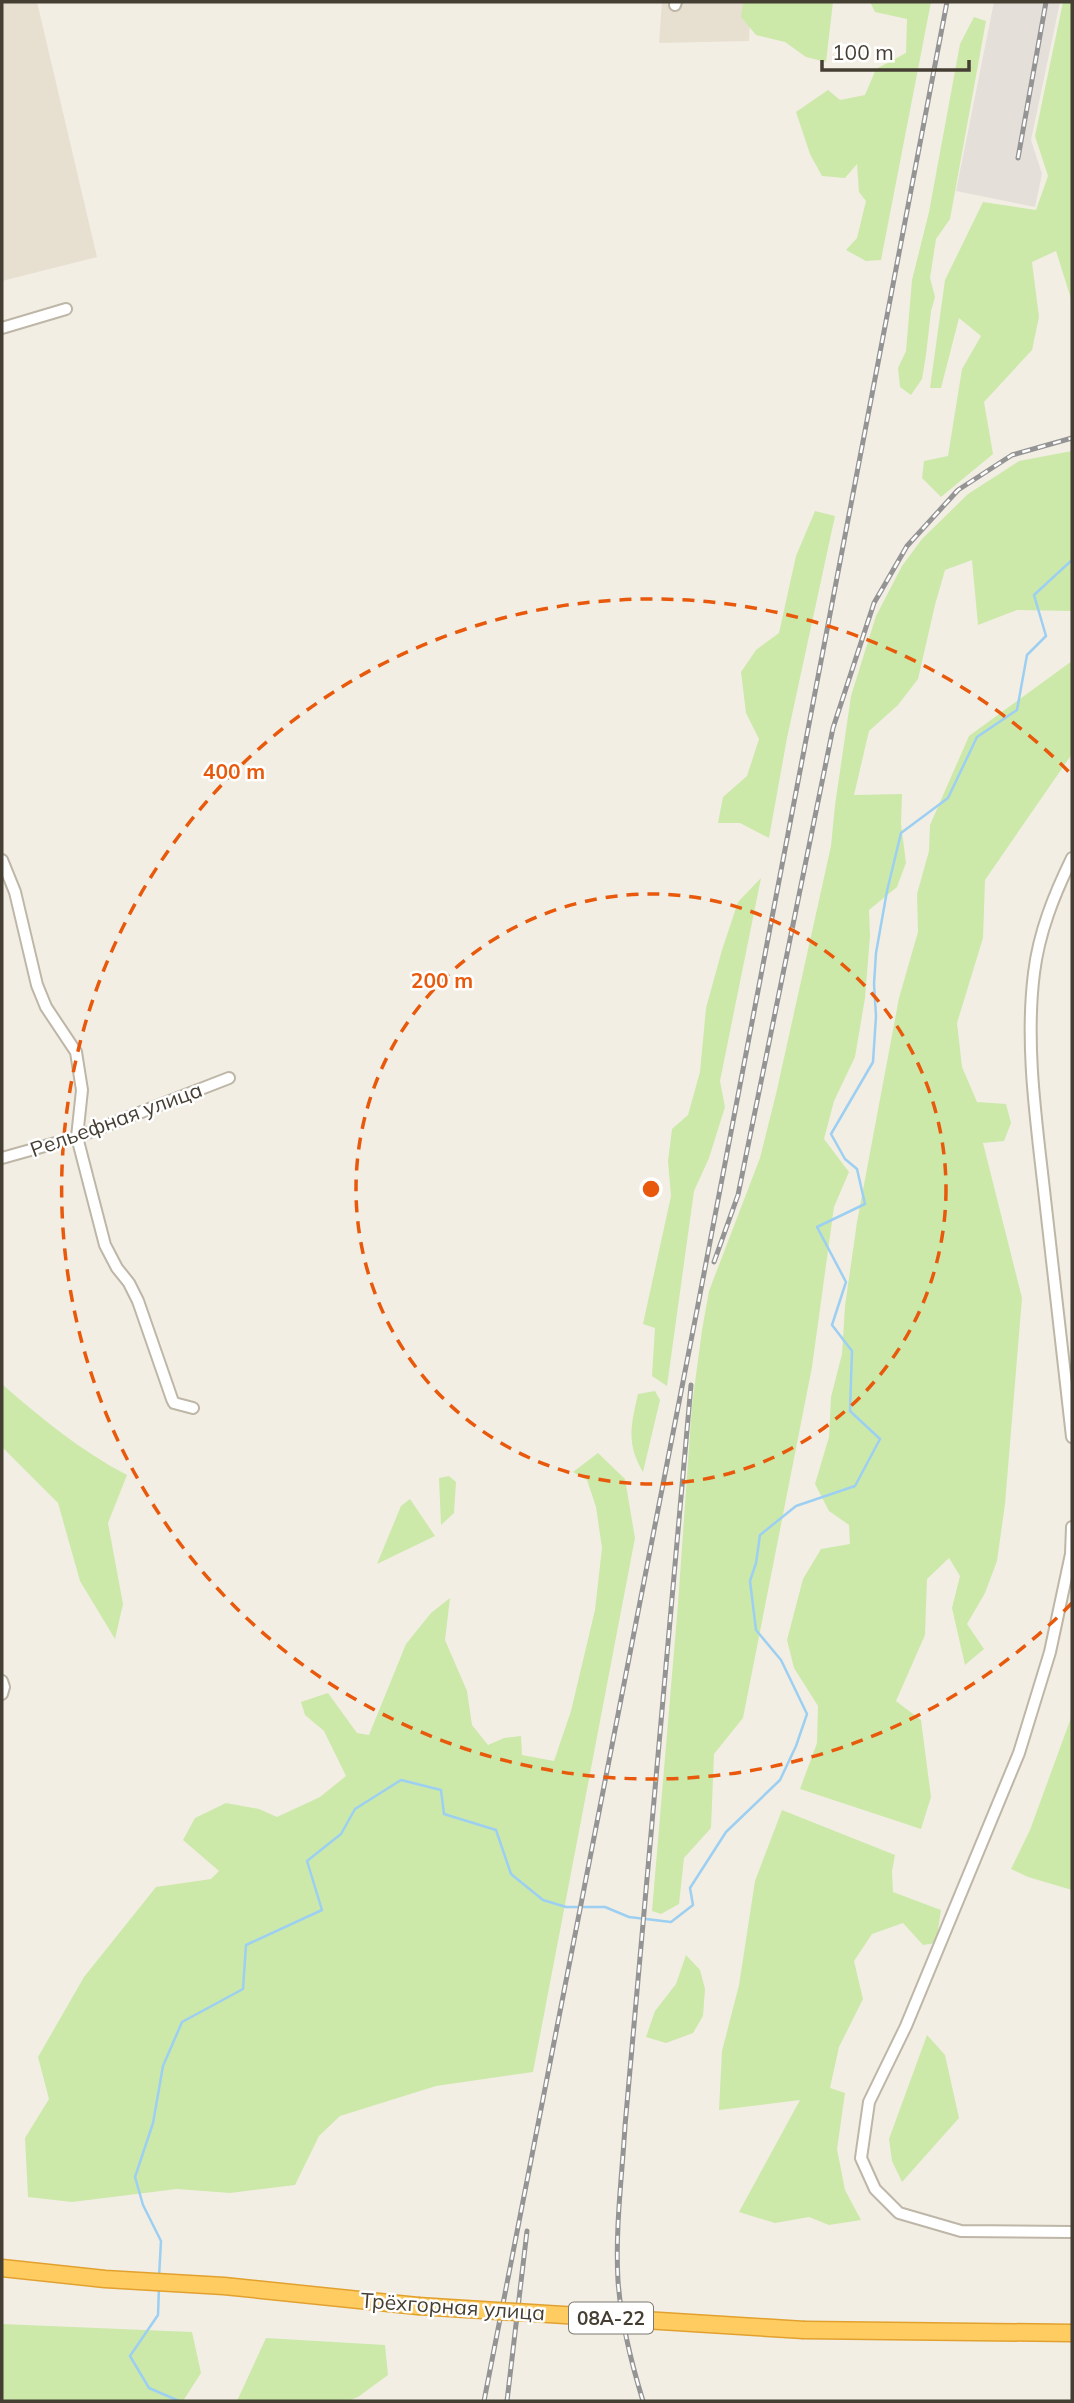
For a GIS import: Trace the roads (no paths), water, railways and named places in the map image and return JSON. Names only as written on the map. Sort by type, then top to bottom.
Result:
[{"type":"highway","name":"Трёхгорная улица","points":[[2,2269],[105,2279],[224,2286],[418,2306],[804,2330],[1072,2333]]},
{"type":"street","points":[[2,328],[66,309]]},
{"type":"street","points":[[1072,858],[1056,891],[1041,934],[1034,973],[1031,1025],[1035,1115],[1072,1437]]},
{"type":"street","points":[[2,860],[15,892],[37,985],[47,1007],[76,1052],[82,1090],[77,1137],[105,1245],[138,1301],[174,1403],[193,1408]]},
{"type":"street","name":"Рельефная улица","points":[[2,1158],[77,1137],[229,1078]]},
{"type":"street","points":[[1072,1527],[1071,1555],[1050,1652],[1019,1753],[906,2026],[869,2102],[861,2158],[875,2189],[899,2213],[961,2231],[1072,2232]]},
{"type":"street","points":[[2,1681],[2,1694]]},
{"type":"waterway","points":[[159,2277],[161,2241],[143,2205],[135,2177],[153,2123],[163,2066],[182,2022],[243,1989],[246,1945],[322,1910],[307,1861],[341,1834],[355,1809],[401,1780],[441,1790],[444,1814],[496,1830],[511,1874],[543,1900],[566,1907],[605,1907],[629,1917],[671,1922],[693,1905],[690,1888],[726,1832],[780,1780],[807,1714],[781,1660],[756,1630],[750,1581],[760,1535],[796,1506],[855,1486],[880,1439],[850,1411],[852,1351],[832,1325],[846,1282],[817,1227],[865,1204],[857,1169],[845,1159],[831,1134],[873,1062],[876,953],[887,891],[901,833],[948,798],[977,737],[1017,710],[1027,655],[1046,636],[1034,595],[1072,560]]},
{"type":"waterway","points":[[159,2287],[158,2315],[130,2356],[149,2388],[179,2401]]},
{"type":"railway","points":[[484,2401],[697,1310],[947,2]]},
{"type":"railway","points":[[1018,158],[1046,2]]},
{"type":"railway","points":[[714,1262],[738,1195],[833,728],[874,603],[907,546],[958,490],[1012,455],[1072,438]]},
{"type":"railway","points":[[643,2401],[621,2312],[617,2262],[618,2223],[691,1385]]},
{"type":"railway","points":[[507,2401],[527,2231]]}]
